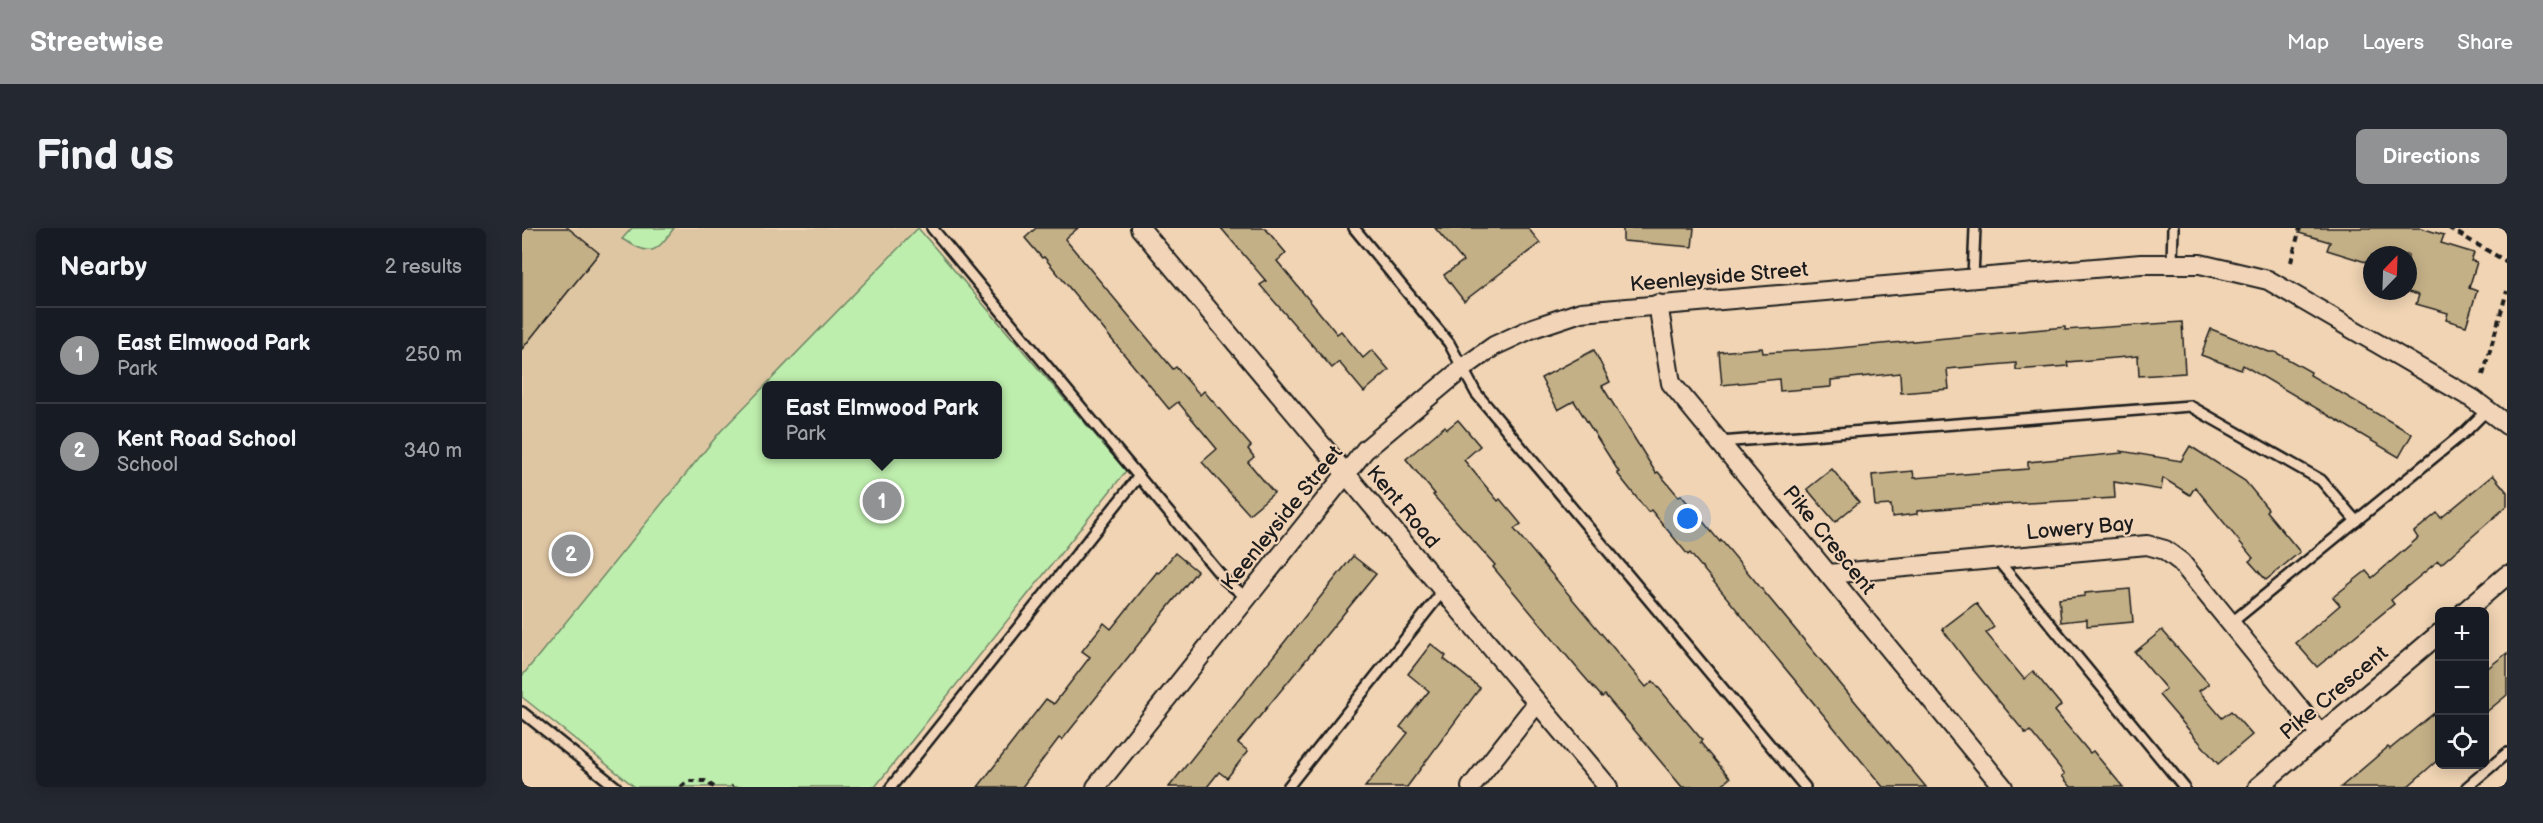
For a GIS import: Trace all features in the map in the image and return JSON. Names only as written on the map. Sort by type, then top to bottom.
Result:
[{"type":"street","name":"Kent Road","points":[[1140,228],[1608,787]]},
{"type":"street","name":"Keenleyside Street","points":[[1096,787],[1365,450],[1463,368],[1494,346],[1533,328],[1581,312],[1973,278],[2172,263],[2200,264],[2268,280],[2488,409],[2507,425]]},
{"type":"street","name":"Pike Crescent","points":[[1658,304],[1671,383],[2003,787]]},
{"type":"street","name":"Lowery Bay","points":[[1828,574],[2147,545],[2166,550],[2181,562],[2321,735]]},
{"type":"street","points":[[2471,607],[2507,575]]},
{"type":"street","name":"Pike Crescent","points":[[2258,787],[2435,636]]},
{"type":"street","points":[[1471,787],[1537,703]]},
{"type":"lane","points":[[932,228],[1224,579],[1247,598]]},
{"type":"lane","points":[[1354,228],[1449,343],[1476,393],[1805,787]]},
{"type":"lane","points":[[1973,278],[1975,228]]},
{"type":"lane","points":[[2172,263],[2173,228]]},
{"type":"lane","points":[[1720,442],[2190,406],[2321,480],[2356,521]]},
{"type":"lane","points":[[2231,623],[2466,431],[2488,409]]},
{"type":"lane","points":[[891,787],[1139,476]]},
{"type":"lane","points":[[1996,558],[2184,787]]},
{"type":"lane","points":[[1288,787],[1443,591]]},
{"type":"lane","points":[[522,712],[616,787]]},
{"type":"lane","points":[[2468,787],[2507,753]]},
{"type":"path","points":[[2291,262],[2300,228]]},
{"type":"path","points":[[2449,228],[2507,262]]},
{"type":"path","points":[[2483,375],[2507,291]]},
{"type":"path","points":[[681,787],[688,781],[705,781],[714,787]]},
{"type":"shaded area","points":[[522,228],[918,228],[770,381],[762,381],[762,389],[720,432],[522,676]]},
{"type":"green space","points":[[632,228],[674,228],[657,248],[646,250],[622,239]]},
{"type":"green space","points":[[918,228],[1126,471],[875,787],[635,787],[522,697],[522,676],[720,432],[762,389],[762,459],[1002,459],[1002,381],[770,381]]},
{"type":"building","points":[[522,228],[568,228],[599,253],[522,349]]},
{"type":"building","points":[[1036,228],[1078,228],[1065,239],[1173,369],[1176,367],[1200,395],[1204,391],[1251,446],[1248,449],[1254,457],[1248,462],[1274,493],[1249,514],[1202,462],[1217,449],[1178,402],[1169,409],[1044,257],[1042,258],[1025,238]]},
{"type":"building","points":[[1221,228],[1265,228],[1286,253],[1277,261],[1337,334],[1341,331],[1363,358],[1372,350],[1389,370],[1364,392],[1339,362],[1332,368],[1260,285],[1266,281]]},
{"type":"building","points":[[1435,228],[1528,228],[1540,243],[1464,301],[1444,275],[1463,261]]},
{"type":"building","points":[[1623,228],[1694,228],[1692,247],[1623,241]]},
{"type":"building","points":[[2300,228],[2421,228],[2444,235],[2441,243],[2474,253],[2471,261],[2477,262],[2469,288],[2477,291],[2466,326],[2446,320],[2448,313],[2416,304],[2419,295],[2417,294],[2417,246],[2363,246],[2363,261],[2327,250],[2330,242],[2299,233]]},
{"type":"building","points":[[2182,322],[2185,373],[2139,376],[2138,356],[2067,362],[2068,366],[2016,370],[2016,363],[1947,369],[1949,389],[1901,393],[1900,373],[1831,380],[1831,387],[1780,391],[1779,379],[1722,385],[1719,352],[1762,348],[1763,353],[1828,349],[2065,327],[2065,330]]},
{"type":"building","points":[[2211,329],[2269,352],[2275,352],[2412,434],[2399,457],[2243,365],[2241,370],[2201,355]]},
{"type":"building","points":[[1594,350],[1610,382],[1602,386],[1656,473],[1658,472],[1679,497],[1681,495],[1720,542],[1721,540],[1926,787],[1883,787],[1690,553],[1688,555],[1651,510],[1648,512],[1617,473],[1619,472],[1574,401],[1558,410],[1541,378]]},
{"type":"building","points":[[1458,420],[1480,446],[1464,460],[1498,501],[1500,499],[1521,524],[1514,529],[1646,687],[1653,681],[1702,740],[1700,742],[1730,778],[1719,787],[1682,787],[1605,695],[1602,697],[1581,673],[1493,567],[1495,565],[1433,495],[1435,494],[1406,459],[1445,426],[1447,429]]},
{"type":"building","points":[[2190,446],[2245,481],[2300,552],[2266,580],[2249,561],[2253,558],[2195,487],[2190,495],[2163,478],[2161,490],[2114,482],[2115,498],[1975,506],[1917,511],[1917,514],[1892,517],[1891,505],[1875,506],[1872,475],[1913,471],[1914,478],[2028,469],[2028,462],[2123,453],[2121,451],[2181,461]]},
{"type":"building","points":[[1832,469],[1859,502],[1835,522],[1807,489]]},
{"type":"building","points":[[2493,475],[2507,492],[2507,506],[2441,564],[2438,561],[2391,600],[2394,604],[2317,667],[2296,643],[2340,605],[2333,597],[2366,571],[2372,578],[2418,538],[2414,532],[2437,513],[2441,518]]},
{"type":"building","points":[[1175,553],[1197,571],[1062,740],[1059,738],[1022,787],[978,787],[1046,699],[1054,704],[1090,657],[1082,651],[1104,623],[1111,629]]},
{"type":"building","points":[[1353,556],[1376,574],[1238,743],[1248,751],[1227,778],[1219,772],[1207,787],[1169,787]]},
{"type":"building","points":[[2130,589],[2133,622],[2087,626],[2087,619],[2061,622],[2059,599],[2085,596],[2085,593]]},
{"type":"building","points":[[1976,603],[1994,627],[1986,633],[2024,679],[2033,671],[2061,705],[2055,711],[2090,753],[2093,751],[2123,787],[2071,787],[2062,776],[2065,774],[2030,731],[2026,734],[1970,666],[1942,629]]},
{"type":"building","points":[[2162,630],[2209,684],[2199,691],[2222,718],[2231,711],[2252,735],[2218,764],[2159,695],[2166,689],[2135,652]]},
{"type":"building","points":[[1431,644],[1446,656],[1444,659],[1480,688],[1407,787],[1365,787],[1408,733],[1400,727],[1429,691],[1408,674]]},
{"type":"building","points":[[2507,653],[2507,695],[2489,710],[2489,667]]},
{"type":"building","points":[[2435,712],[2435,762],[2407,787],[2341,787],[2388,747],[2390,749]]},
{"type":"place","name":"East Elmwood Park","points":[[882,501]]},
{"type":"place","name":"Kent Road School","points":[[571,554]]}]
